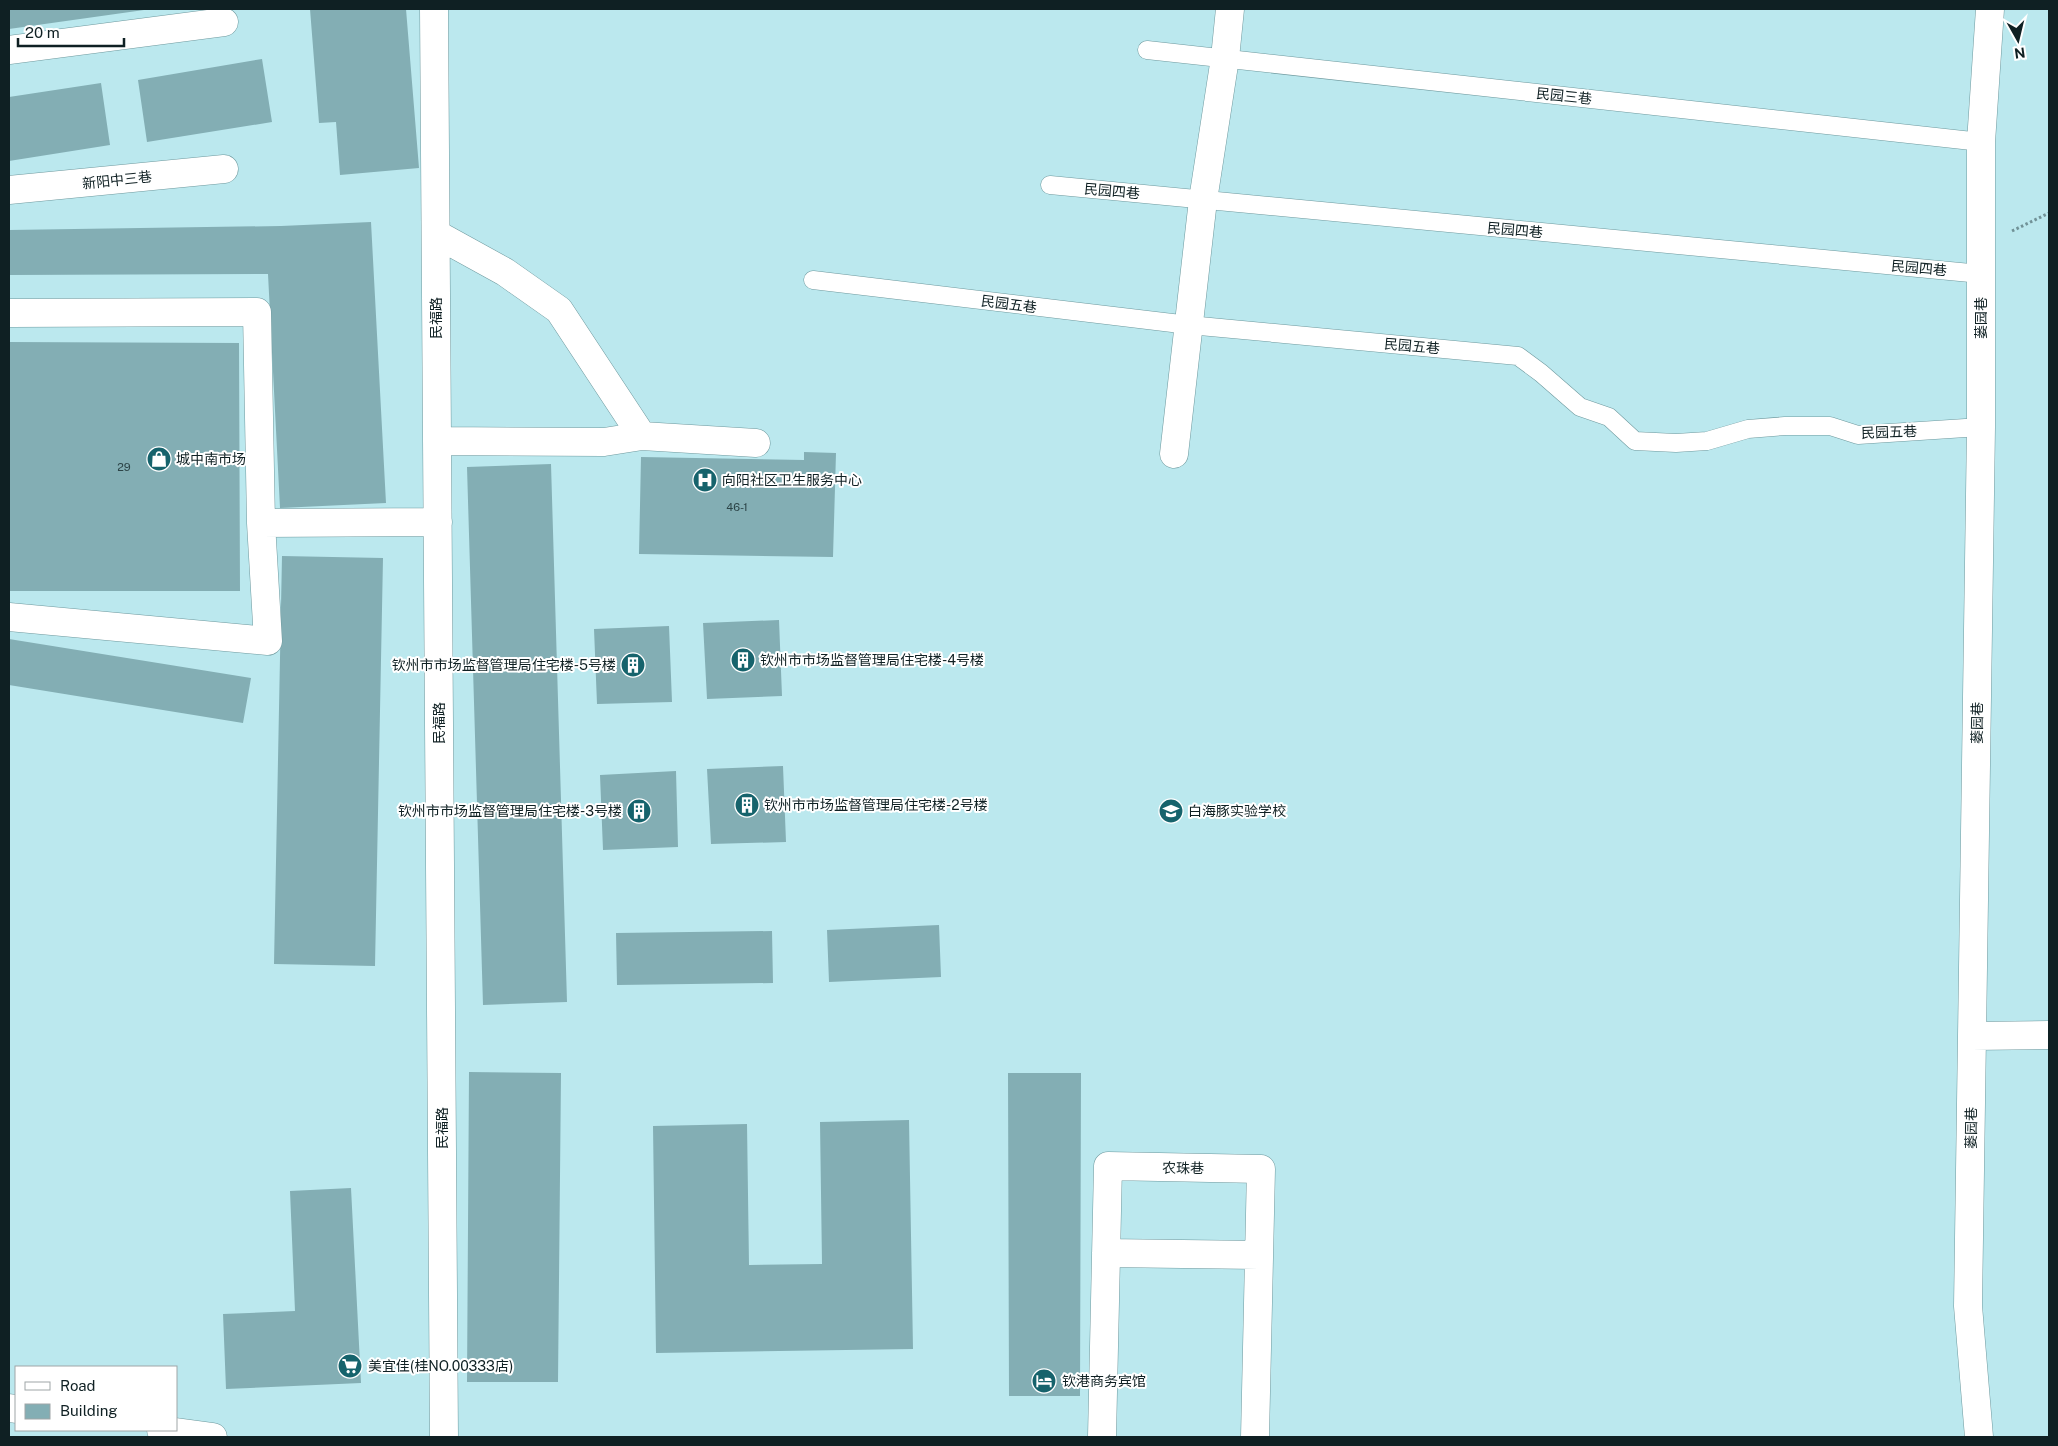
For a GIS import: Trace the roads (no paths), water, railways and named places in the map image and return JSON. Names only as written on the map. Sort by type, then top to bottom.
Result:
[{"type":"street","name":"民福路","points":[[434,9],[444,1437]]},
{"type":"street","points":[[1174,454],[1203,200],[1225,58],[1230,9]]},
{"type":"street","name":"蒌园巷","points":[[1979,1437],[1968,1306],[1981,427],[1981,142],[1990,9]]},
{"type":"street","points":[[9,50],[224,22]]},
{"type":"street","name":"新阳中三巷","points":[[9,190],[224,169]]},
{"type":"street","points":[[436,234],[504,272],[559,310],[642,436]]},
{"type":"street","points":[[9,313],[257,312],[261,523],[268,641],[9,616]]},
{"type":"street","points":[[437,441],[604,442],[642,436],[756,443]]},
{"type":"street","points":[[261,523],[438,522]]},
{"type":"street","points":[[1972,1036],[2049,1035]]},
{"type":"street","name":"农珠巷","points":[[1102,1437],[1108,1166],[1261,1169],[1255,1437]]},
{"type":"street","points":[[1106,1253],[1259,1255]]},
{"type":"street","points":[[168,1431],[213,1437]]},
{"type":"lane","name":"民园三巷","points":[[1147,50],[1981,142]]},
{"type":"lane","name":"民园四巷","points":[[1050,185],[1981,274]]},
{"type":"lane","name":"民园五巷","points":[[813,280],[1189,325],[1518,356],[1580,407],[1609,417],[1635,441],[1676,443],[1707,441],[1748,428],[1785,426],[1830,426],[1858,435],[1981,427]]},
{"type":"place","name":"城中南市场","points":[[159,459]]},
{"type":"place","name":"向阳社区卫生服务中心","points":[[705,480]]},
{"type":"place","name":"钦州市市场监督管理局住宅楼-4号楼","points":[[743,660]]},
{"type":"place","name":"钦州市市场监督管理局住宅楼-5号楼","points":[[633,665]]},
{"type":"place","name":"钦州市市场监督管理局住宅楼-2号楼","points":[[747,805]]},
{"type":"place","name":"钦州市市场监督管理局住宅楼-3号楼","points":[[639,811]]},
{"type":"place","name":"白海豚实验学校","points":[[1171,811]]},
{"type":"place","name":"美宜佳(桂NO.00333店)","points":[[350,1366]]},
{"type":"place","name":"钦港商务宾馆","points":[[1044,1381]]}]
